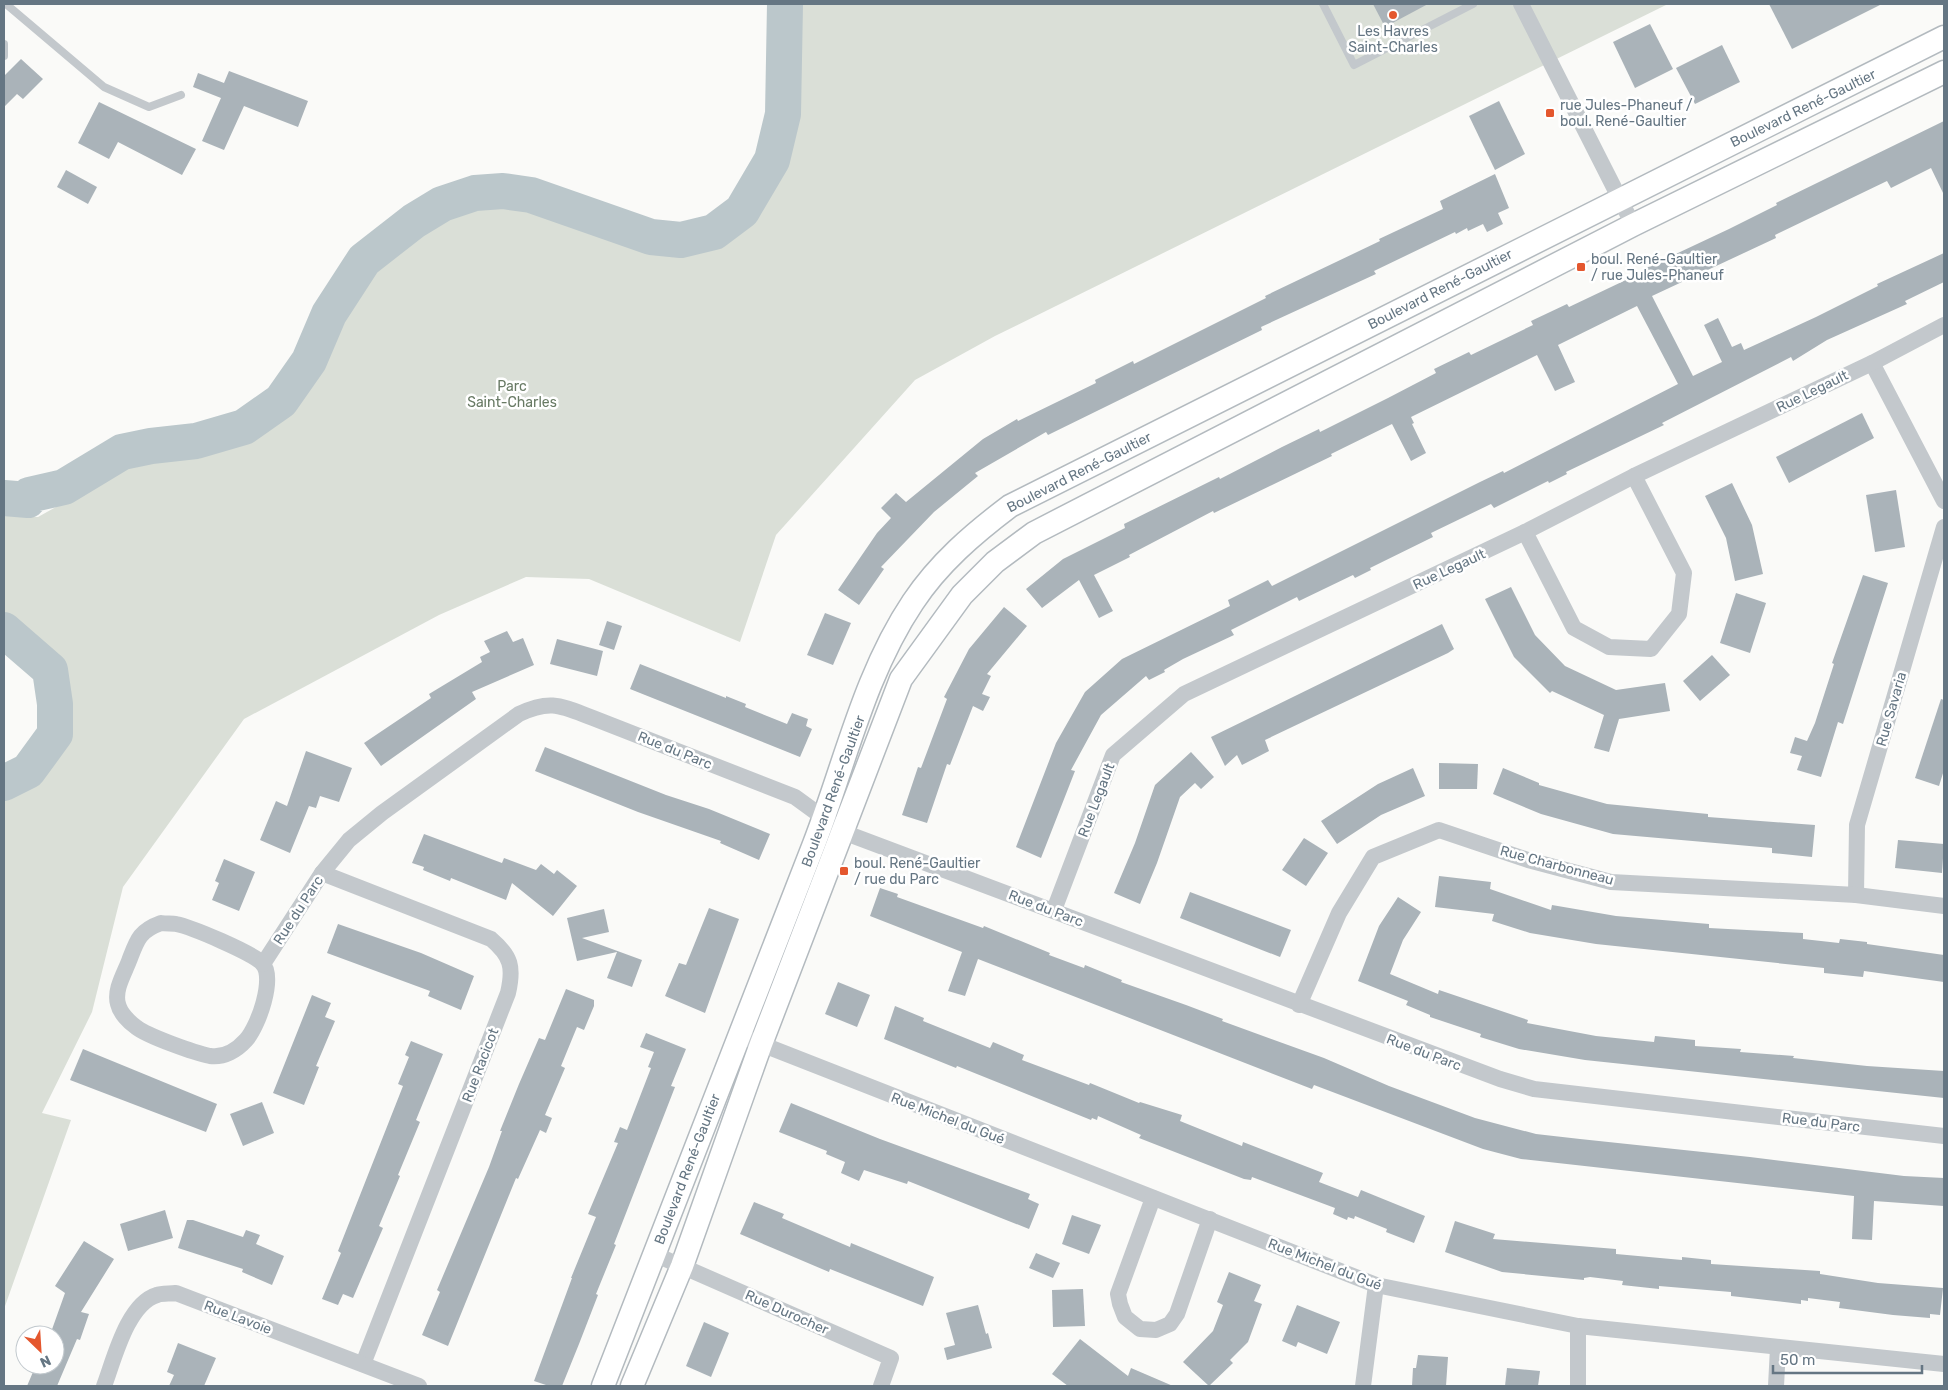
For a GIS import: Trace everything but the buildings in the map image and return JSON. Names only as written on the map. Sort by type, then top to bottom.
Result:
[{"type":"street","points":[[1520,4],[1633,225]]},
{"type":"street","name":"Boulevard René-Gaultier","points":[[603,1386],[824,818],[867,694],[891,641],[912,603],[938,568],[971,535],[1010,506],[1944,37]]},
{"type":"street","name":"Boulevard René-Gaultier","points":[[632,1386],[682,1266],[761,1044],[901,679],[962,595],[995,562],[1034,533],[1633,225],[1944,72]]},
{"type":"street","name":"Rue Legault","points":[[1054,910],[1113,754],[1184,694],[1525,532],[1634,476],[1872,362],[1944,325]]},
{"type":"street","points":[[1872,362],[1944,501]]},
{"type":"street","points":[[1525,532],[1574,628],[1609,647],[1651,649],[1679,614],[1684,573],[1634,476]]},
{"type":"street","name":"Rue Savaria","points":[[1856,895],[1857,824],[1944,527]]},
{"type":"street","name":"Rue du Parc","points":[[263,964],[322,873],[349,840],[365,826],[519,714],[540,705],[563,707],[795,797],[843,832],[1054,910],[1472,1070],[1534,1089],[1944,1136]]},
{"type":"street","name":"Rue Charbonneau","points":[[1299,1005],[1339,913],[1373,857],[1439,830],[1528,860],[1611,882],[1856,895],[1944,906]]},
{"type":"street","name":"Rue Racicot","points":[[322,873],[491,939],[506,952],[512,975],[508,993],[363,1364]]},
{"type":"street","points":[[161,923],[177,924],[248,953],[263,964],[268,975],[268,991],[249,1037],[240,1048],[228,1054],[211,1056],[137,1028],[123,1015],[118,1006],[116,994],[138,938],[147,928],[161,923]]},
{"type":"street","name":"Rue Michel du Gué","points":[[739,1036],[1376,1285],[1578,1326],[1944,1364]]},
{"type":"street","points":[[1153,1198],[1118,1294],[1125,1317],[1140,1329],[1156,1330],[1170,1324],[1176,1314],[1210,1219]]},
{"type":"street","name":"Rue Durocher","points":[[654,1254],[891,1358],[881,1386]]},
{"type":"street","points":[[1363,1386],[1376,1285]]},
{"type":"street","name":"Rue Lavoie","points":[[104,1386],[131,1317],[142,1304],[156,1295],[176,1293],[420,1386]]},
{"type":"street","points":[[1578,1326],[1578,1386]]},
{"type":"street","points":[[1776,1386],[1778,1348]]},
{"type":"lane","points":[[6,4],[104,88],[149,107],[181,95]]},
{"type":"lane","points":[[1323,4],[1354,65],[1473,4]]},
{"type":"lane","points":[[4,44],[4,56]]},
{"type":"green space","name":"Parc Saint-Charles","points":[[797,4],[1668,4],[995,336],[915,380],[776,535],[740,642],[589,579],[526,577],[439,615],[244,719],[123,887],[92,1012],[42,1113],[71,1120],[4,1309],[4,783],[28,771],[55,734],[55,704],[50,670],[4,630],[4,515],[38,517],[124,469],[239,442],[271,424],[300,398],[320,373],[357,287],[380,262],[446,216],[472,208],[506,206],[549,213],[638,247],[678,255],[706,250],[730,239],[755,216],[773,188],[787,142]]},
{"type":"waterway","points":[[4,498],[28,500],[29,495],[64,487],[122,452],[151,446],[196,441],[244,427],[281,401],[309,361],[329,314],[364,260],[414,221],[442,204],[475,193],[503,191],[531,195],[651,237],[681,240],[714,232],[742,211],[772,160],[783,114],[785,4]]},
{"type":"waterway","points":[[4,630],[50,670],[55,704],[55,734],[28,771],[4,783]]},
{"type":"place","name":"Les Havres Saint-Charles","points":[[1393,15]]},
{"type":"place","name":"rue Jules-Phaneuf / boul. René-Gaultier","points":[[1550,113]]},
{"type":"place","name":"boul. René-Gaultier / rue Jules-Phaneuf","points":[[1581,267]]},
{"type":"place","name":"boul. René-Gaultier / rue du Parc","points":[[844,871]]}]
